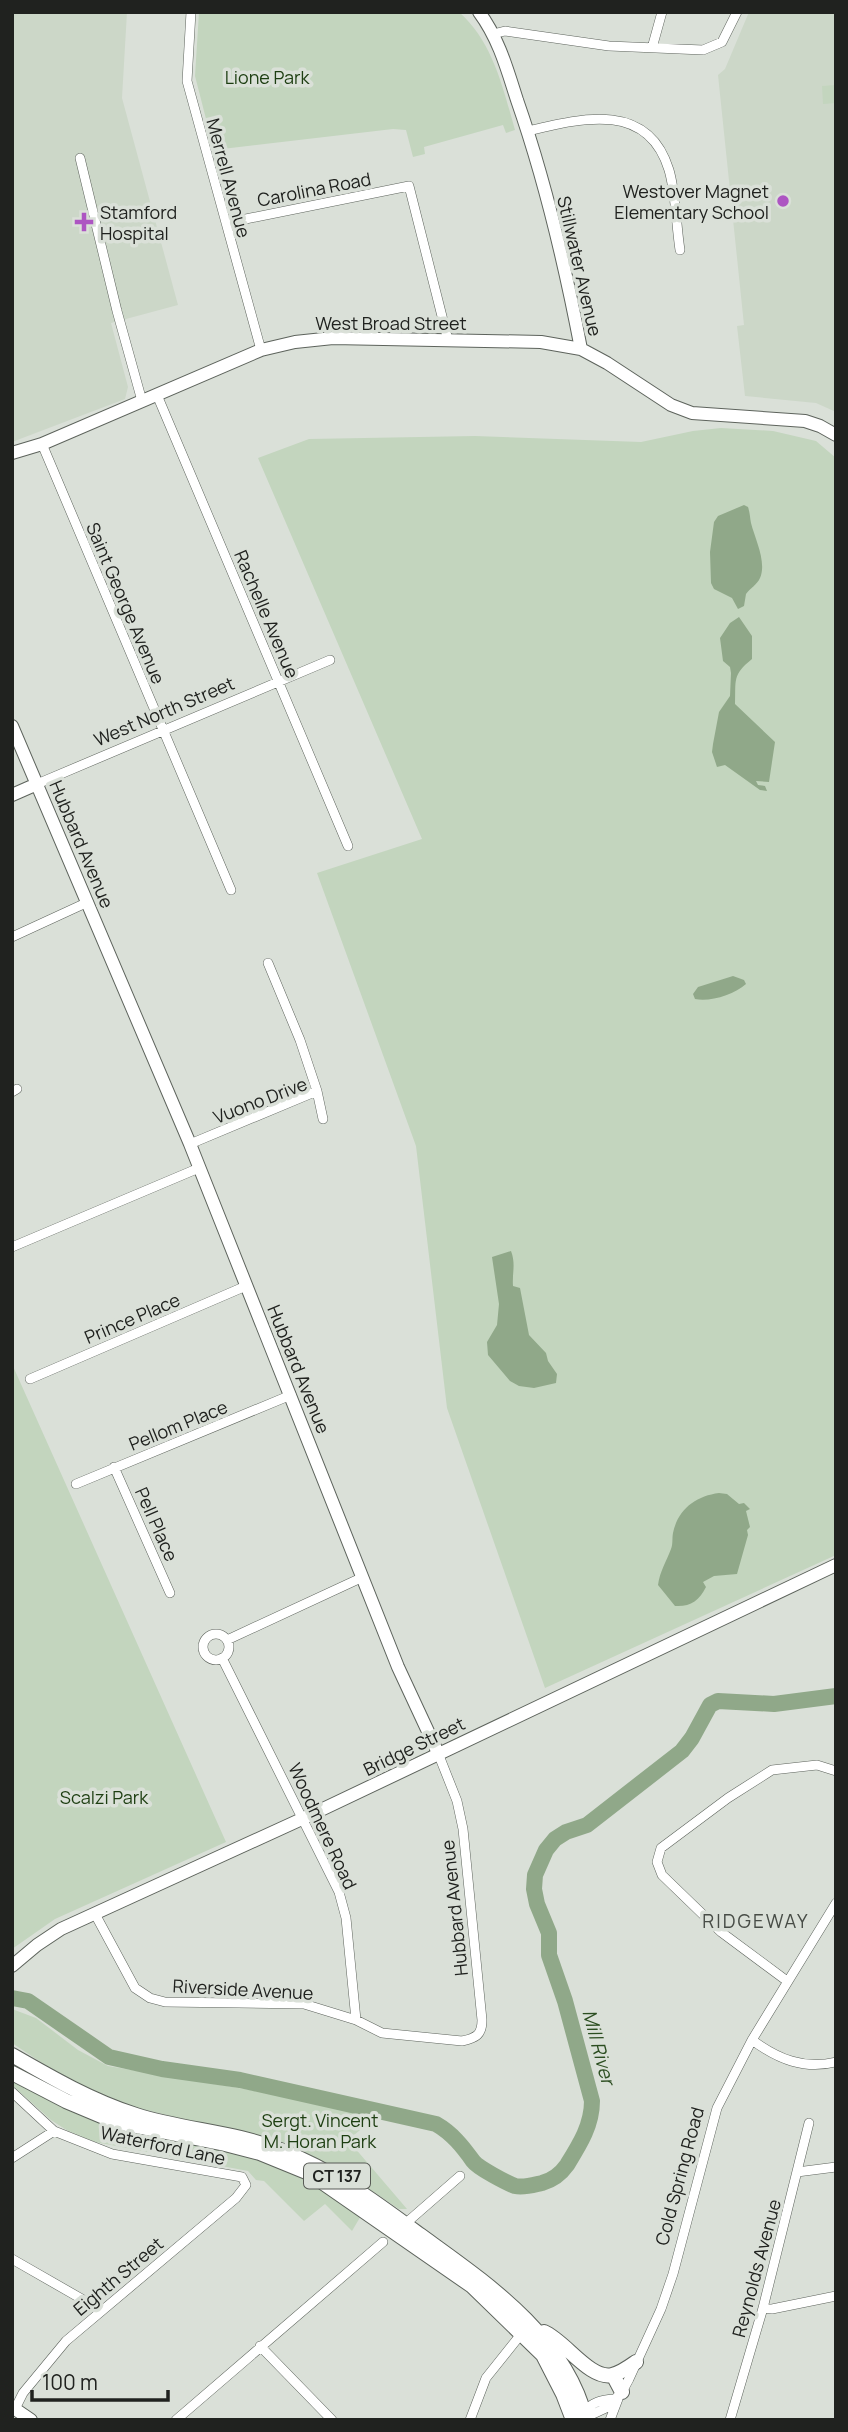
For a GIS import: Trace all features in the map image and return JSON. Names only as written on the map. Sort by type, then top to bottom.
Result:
[{"type":"main road","name":"Stillwater Avenue","points":[[479,12],[493,34],[528,131],[563,262],[581,349],[671,405],[692,414],[804,421],[836,435]]},
{"type":"main road","name":"West Broad Street","points":[[12,453],[42,444],[261,350],[314,339],[541,342],[581,349]]},
{"type":"main road","name":"Hubbard Avenue","points":[[12,726],[190,1144],[398,1667],[438,1754]]},
{"type":"main road","name":"West North Street","points":[[12,795],[37,784]]},
{"type":"main road","name":"Bridge Street","points":[[12,1966],[61,1929],[304,1818],[836,1565]]},
{"type":"main road","name":"CT 137","points":[[12,2055],[72,2089],[138,2116],[239,2137],[279,2149],[332,2173],[382,2205],[488,2284],[528,2331]]},
{"type":"main road","name":"CT 137","points":[[12,2073],[66,2101],[116,2122],[260,2153],[309,2173],[472,2286],[556,2353],[579,2417]]},
{"type":"main road","points":[[528,2331],[550,2335],[594,2372],[606,2376],[636,2362]]},
{"type":"main road","points":[[613,2375],[618,2396]]},
{"type":"main road","points":[[14,2408],[30,2420]]},
{"type":"street","name":"Merrell Avenue","points":[[191,12],[187,81],[261,350]]},
{"type":"street","points":[[652,48],[662,12]]},
{"type":"street","points":[[493,34],[505,31],[608,46],[703,50],[716,46],[727,36],[737,12]]},
{"type":"street","points":[[528,131],[568,121],[603,118],[624,121],[642,128],[659,145],[670,172],[680,250]]},
{"type":"street","points":[[80,158],[117,313],[142,401]]},
{"type":"street","name":"Carolina Road","points":[[226,223],[409,186],[448,340]]},
{"type":"street","name":"Rachelle Avenue","points":[[157,395],[348,846]]},
{"type":"street","name":"Saint George Avenue","points":[[42,444],[231,890]]},
{"type":"street","name":"West North Street","points":[[37,784],[330,660]]},
{"type":"street","points":[[12,937],[88,902]]},
{"type":"street","points":[[268,963],[300,1040],[317,1091]]},
{"type":"street","name":"Vuono Drive","points":[[190,1144],[317,1091],[323,1119]]},
{"type":"street","points":[[12,1247],[199,1168]]},
{"type":"street","name":"Prince Place","points":[[30,1379],[246,1286]]},
{"type":"street","name":"Pellom Place","points":[[76,1484],[291,1395]]},
{"type":"street","name":"Pell Place","points":[[114,1467],[170,1593]]},
{"type":"street","name":"Woodmere Road","points":[[356,2020],[346,1918],[339,1892],[222,1658],[214,1659],[207,1655],[204,1642],[215,1634],[227,1640],[363,1577]]},
{"type":"street","points":[[222,1658],[228,1650],[227,1640]]},
{"type":"street","name":"Hubbard Avenue","points":[[438,1754],[457,1801],[463,1829],[482,2020],[479,2034],[473,2039]]},
{"type":"street","points":[[787,1981],[721,1932],[662,1875],[657,1862],[661,1848],[772,1770],[817,1765],[836,1771]]},
{"type":"street","name":"Cold Spring Road","points":[[610,2420],[618,2396],[661,2309],[673,2274],[717,2108],[752,2040],[836,1903]]},
{"type":"street","name":"Riverside Avenue","points":[[96,1914],[135,1989],[150,1998],[165,2002],[304,2004],[356,2020],[382,2033],[463,2041],[473,2039]]},
{"type":"street","points":[[752,2040],[770,2053],[796,2064],[836,2062]]},
{"type":"street","name":"Waterford Lane","points":[[12,2092],[54,2131],[112,2154],[242,2177]]},
{"type":"street","name":"Reynolds Avenue","points":[[730,2420],[763,2308],[809,2123]]},
{"type":"street","points":[[12,2158],[54,2131]]},
{"type":"street","points":[[797,2172],[836,2167]]},
{"type":"street","points":[[405,2224],[460,2176]]},
{"type":"street","name":"Eighth Street","points":[[14,2408],[66,2341],[236,2198],[246,2185],[242,2177]]},
{"type":"street","points":[[176,2420],[383,2242]]},
{"type":"street","points":[[12,2259],[101,2311]]},
{"type":"street","points":[[763,2308],[772,2309],[836,2296]]},
{"type":"street","points":[[470,2420],[486,2378],[528,2331]]},
{"type":"street","points":[[260,2346],[332,2420]]},
{"type":"street","points":[[579,2417],[590,2405],[618,2396]]},
{"type":"shaded area","name":"Stamford Hospital","points":[[12,12],[127,12],[122,98],[178,305],[111,323],[128,387],[125,399],[12,442]]},
{"type":"shaded area","name":"Westover Magnet Elementary School","points":[[749,12],[836,12],[836,412],[816,403],[745,396],[737,326],[744,325],[718,75],[725,69]]},
{"type":"shaded area","points":[[744,505],[749,509],[762,572],[759,580],[746,594],[744,606],[738,609],[732,598],[714,589],[711,583],[710,552],[714,522],[718,516]]},
{"type":"shaded area","points":[[739,617],[752,636],[752,659],[738,674],[735,704],[775,742],[769,782],[756,781],[758,785],[765,786],[767,791],[760,790],[725,765],[717,767],[712,752],[719,712],[730,696],[730,667],[723,661],[720,638],[730,623]]},
{"type":"shaded area","points":[[733,976],[744,980],[746,984],[722,997],[695,999],[693,994],[698,987]]},
{"type":"shaded area","points":[[511,1251],[514,1264],[513,1286],[520,1288],[529,1335],[546,1353],[557,1374],[556,1383],[534,1388],[519,1386],[510,1381],[488,1355],[487,1342],[497,1325],[499,1304],[492,1257]]},
{"type":"shaded area","points":[[727,1494],[750,1509],[746,1511],[750,1527],[737,1574],[714,1576],[703,1582],[706,1587],[697,1599],[690,1604],[675,1606],[658,1585],[672,1547],[675,1525],[689,1505],[703,1497]]},
{"type":"green space","name":"Lione Park","points":[[199,12],[459,12],[471,24],[488,51],[501,82],[515,130],[506,133],[503,125],[424,147],[425,154],[413,157],[406,130],[393,129],[214,150],[195,76]]},
{"type":"green space","points":[[836,85],[836,103],[823,104],[822,86]]},
{"type":"green space","points":[[721,428],[773,431],[816,441],[836,458],[836,1555],[545,1688],[447,1408],[416,1146],[317,873],[422,839],[258,458],[309,439],[475,436],[641,442]]},
{"type":"green space","name":"Scalzi Park","points":[[12,1364],[226,1842],[55,1919],[12,1949]]},
{"type":"green space","name":"Sergt. Vincent M. Horan Park","points":[[12,2009],[36,2018],[78,2050],[108,2066],[321,2102],[377,2116],[348,2140],[407,2209],[399,2209],[353,2178],[314,2158],[232,2130],[128,2106],[72,2083],[12,2043]]},
{"type":"green space","name":"Sergt. Vincent M. Horan Park","points":[[12,2080],[101,2123],[244,2155],[276,2166],[362,2214],[352,2231],[325,2204],[304,2221],[264,2181],[256,2180],[248,2171],[95,2142],[68,2131],[51,2120],[12,2085]]},
{"type":"waterway","name":"Mill River","points":[[12,1998],[28,2001],[109,2057],[162,2069],[240,2080],[436,2124],[452,2136],[476,2164],[500,2179],[518,2187],[546,2182],[562,2172],[576,2150],[588,2126],[592,2101],[565,2001],[549,1955],[549,1933],[534,1889],[535,1875],[546,1850],[555,1839],[566,1832],[587,1825],[682,1751],[710,1705],[718,1701],[774,1704],[836,1696]]},
{"type":"place","name":"Westover Magnet Elementary School","points":[[783,201]]},
{"type":"place","name":"Stamford Hospital","points":[[84,222]]},
{"type":"district","name":"RIDGEWAY","points":[[756,1921]]}]
